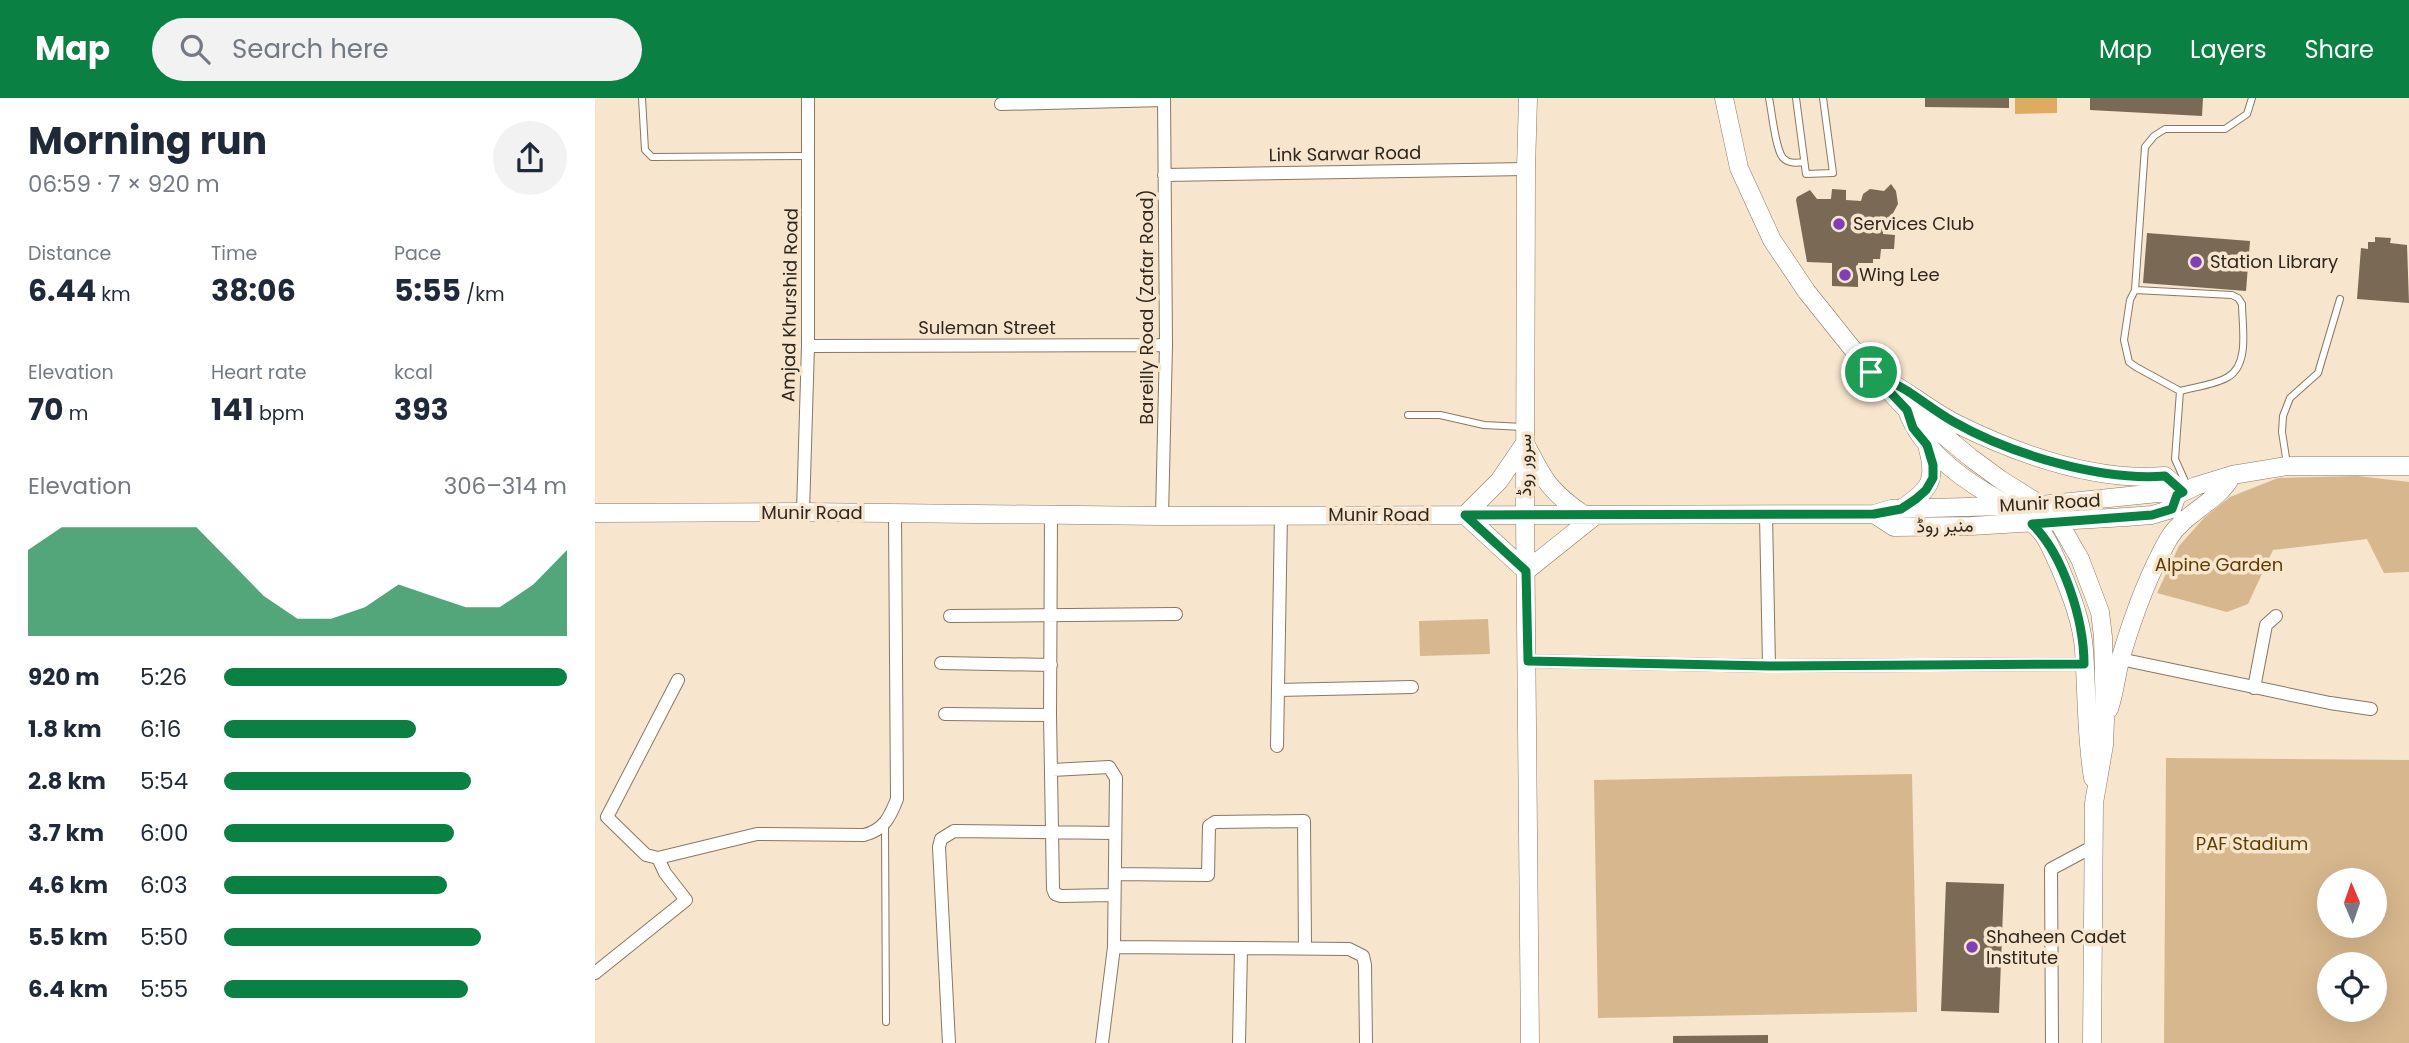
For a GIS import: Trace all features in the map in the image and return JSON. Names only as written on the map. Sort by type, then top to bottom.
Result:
[{"type":"street","name":"Amjad Khurshid Road","points":[[803,512],[808,345],[808,98]]},
{"type":"street","name":"سرور روڈ","points":[[1528,98],[1525,515],[1530,1043]]},
{"type":"street","points":[[1724,98],[1739,169],[1772,240],[1807,292],[1871,372],[1907,410],[1913,428],[1927,445],[1985,492],[2011,506],[2032,524],[2049,545],[2076,610],[2084,649],[2087,743],[2095,789]]},
{"type":"street","points":[[1001,104],[1164,99]]},
{"type":"street","name":"Bareilly Road (Zafar Road)","points":[[1162,516],[1166,345],[1164,99]]},
{"type":"street","name":"Link Sarwar Road","points":[[1164,175],[1526,169]]},
{"type":"street","name":"Suleman Street","points":[[808,345],[1166,345]]},
{"type":"street","points":[[1871,372],[1906,390],[1955,423],[1999,442],[2062,464],[2102,474],[2136,478],[2165,476],[2183,492]]},
{"type":"street","points":[[1907,410],[1918,414],[1981,465],[2041,505],[2058,521],[2080,559],[2100,612],[2105,720],[2104,745],[2095,789],[2092,1043]]},
{"type":"street","points":[[1525,435],[1543,478],[1554,493],[1590,515],[1526,571],[1465,515],[1499,481],[1525,435]]},
{"type":"street","points":[[1901,509],[1926,490],[1933,478],[1933,465],[1927,445]]},
{"type":"street","name":"Munir Road","points":[[595,513],[803,512],[1162,516],[1874,514],[1901,509],[2041,505],[2183,492],[2232,475],[2287,466],[2409,466]]},
{"type":"street","points":[[2105,720],[2113,698],[2120,659],[2144,589],[2171,534],[2207,500],[2226,488],[2232,475]]},
{"type":"street","name":"منیر روڈ","points":[[1874,514],[1894,527],[2032,524],[2152,515],[2172,509],[2183,492]]},
{"type":"street","points":[[678,680],[601,816],[646,855],[658,858],[757,834],[874,833],[885,824],[897,799],[895,514]]},
{"type":"street","points":[[1277,746],[1281,514]]},
{"type":"street","points":[[1051,515],[1053,889],[1055,894],[1061,896],[1114,895]]},
{"type":"street","points":[[1766,515],[1769,666]]},
{"type":"street","points":[[950,616],[1176,614]]},
{"type":"street","points":[[2253,688],[2266,625],[2276,616]]},
{"type":"street","points":[[2120,659],[2253,688],[2371,709]]},
{"type":"street","points":[[1528,661],[1769,666],[2084,664]]},
{"type":"street","points":[[941,663],[1051,665]]},
{"type":"street","points":[[1278,690],[1412,687]]},
{"type":"street","points":[[946,714],[1050,715]]},
{"type":"street","points":[[1052,770],[1109,767],[1117,778],[1114,947],[1102,1043]]},
{"type":"street","points":[[1115,874],[1207,875],[1209,826],[1215,822],[1304,821],[1305,947]]},
{"type":"street","points":[[949,1043],[939,847],[941,839],[954,831],[1115,833]]},
{"type":"street","points":[[2052,1043],[2051,869],[2094,846]]},
{"type":"street","points":[[595,973],[686,900],[665,873],[658,858]]},
{"type":"street","points":[[1114,947],[1349,948],[1363,956],[1365,965],[1366,1043]]},
{"type":"street","points":[[1240,1043],[1241,949]]},
{"type":"lane","points":[[642,98],[645,150],[652,157],[808,156]]},
{"type":"lane","points":[[1769,98],[1783,158],[1791,162],[1804,162]]},
{"type":"lane","points":[[1796,98],[1806,174],[1833,173],[1823,98]]},
{"type":"lane","points":[[2135,290],[2232,295],[2238,298],[2242,304],[2242,358],[2237,369],[2227,378],[2180,391],[2129,362],[2124,340],[2130,300],[2135,290],[2145,147],[2154,136],[2165,129],[2225,129],[2247,114],[2252,98]]},
{"type":"lane","points":[[2287,466],[2282,432],[2283,416],[2290,398],[2318,373],[2340,299]]},
{"type":"lane","points":[[2180,391],[2175,459],[2183,492]]},
{"type":"lane","points":[[1408,415],[1440,415],[1525,435]]},
{"type":"lane","points":[[885,824],[885,1022]]},
{"type":"green space","name":"Alpine Garden","points":[[2358,476],[2409,482],[2409,572],[2384,573],[2367,539],[2273,550],[2248,604],[2227,612],[2157,593],[2179,546],[2204,518],[2230,497],[2278,478]]},
{"type":"green space","points":[[1488,619],[1490,654],[1420,656],[1419,621]]},
{"type":"green space","name":"PAF Stadium","points":[[2166,758],[2409,760],[2409,1043],[2164,1043]]},
{"type":"green space","points":[[1912,774],[1917,1012],[1598,1018],[1594,780]]},
{"type":"shaded area","points":[[2015,98],[2057,98],[2057,113],[2015,114]]},
{"type":"building","points":[[1925,98],[2009,98],[2009,108],[1925,107]]},
{"type":"building","points":[[2090,98],[2203,98],[2202,116],[2090,110]]},
{"type":"building","name":"Services Club","points":[[1891,184],[1896,191],[1898,204],[1891,217],[1875,224],[1875,227],[1883,227],[1883,234],[1895,235],[1894,249],[1881,249],[1880,259],[1873,259],[1873,263],[1858,263],[1858,287],[1832,286],[1832,263],[1807,262],[1797,197],[1810,190],[1817,199],[1831,199],[1832,189],[1846,190],[1846,200],[1861,201],[1863,194],[1870,189],[1884,191]]},
{"type":"building","name":"Station Library","points":[[2147,233],[2250,241],[2246,291],[2143,283]]},
{"type":"building","points":[[2375,237],[2391,238],[2390,243],[2407,245],[2409,303],[2357,299],[2361,248],[2368,249],[2368,242],[2375,242]]},
{"type":"building","name":"Shaheen Cadet Institute","points":[[1946,882],[2004,884],[1999,1013],[1941,1011]]},
{"type":"building","points":[[1768,1035],[1768,1043],[1673,1043],[1673,1036]]},
{"type":"place","name":"Services Club","points":[[1839,224]]},
{"type":"place","name":"Station Library","points":[[2196,262]]},
{"type":"place","name":"Wing Lee","points":[[1845,275]]},
{"type":"place","name":"Shaheen Cadet Institute","points":[[1972,947]]},
{"type":"route","points":[[1871,372],[1906,390],[1955,423],[1999,442],[2062,464],[2102,474],[2136,478],[2165,476],[2183,492],[2177,495],[2172,509],[2152,515],[2032,524],[2043,534],[2049,545],[2076,610],[2084,649],[2084,664],[1769,666],[1528,661],[1526,571],[1465,515],[1874,514],[1901,509],[1926,490],[1933,478],[1933,465],[1927,445],[1913,428],[1907,410],[1871,372]]}]
